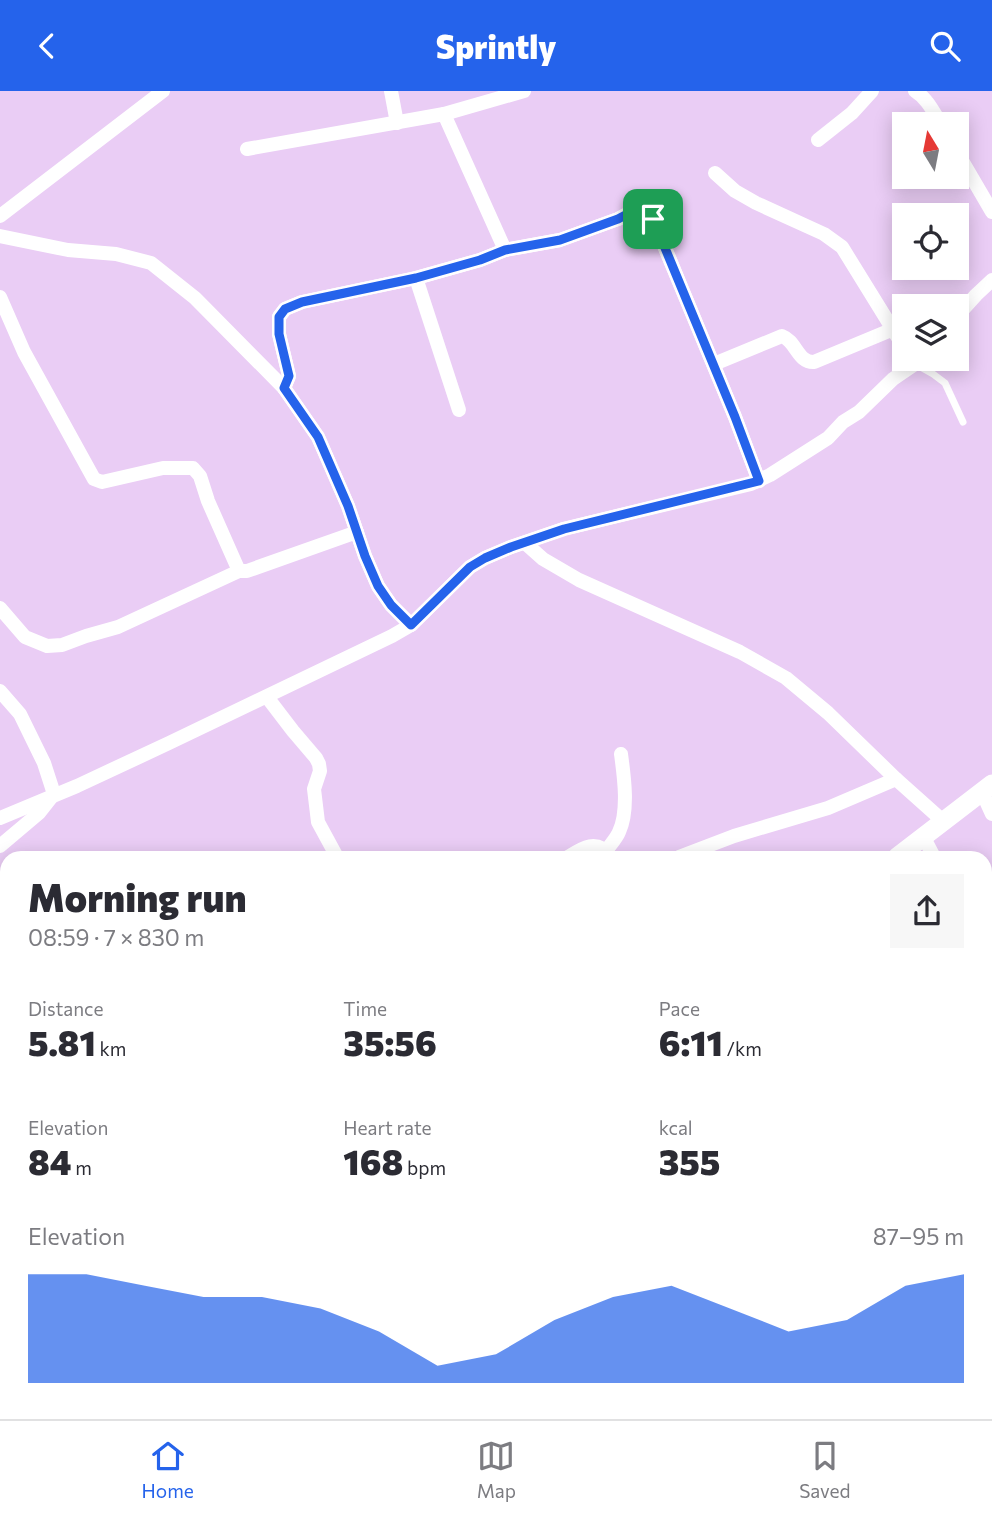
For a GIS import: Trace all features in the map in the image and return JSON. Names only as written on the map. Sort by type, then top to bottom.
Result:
[{"type":"main road","points":[[904,851],[987,788]]},
{"type":"street","points":[[0,216],[163,91]]},
{"type":"street","points":[[391,91],[397,123]]},
{"type":"street","points":[[247,149],[444,114],[524,91]]},
{"type":"street","points":[[818,140],[852,113],[872,91]]},
{"type":"street","points":[[915,91],[933,112]]},
{"type":"street","points":[[444,114],[505,250]]},
{"type":"street","points":[[714,364],[782,336],[790,340],[804,360],[814,362],[891,330],[842,247],[824,234],[735,191],[715,173]]},
{"type":"street","points":[[970,174],[992,212]]},
{"type":"street","points":[[284,388],[289,376],[279,334],[279,317],[285,309],[302,302],[416,278],[505,250],[560,240],[618,219],[637,209],[648,211],[714,364],[759,481]]},
{"type":"street","points":[[1,238],[68,250],[116,254],[151,263],[195,299],[284,388],[318,437],[378,586],[391,605],[411,625]]},
{"type":"street","points":[[416,278],[459,410]]},
{"type":"street","points":[[969,303],[992,281]]},
{"type":"street","points":[[0,297],[24,352],[94,479],[102,482],[163,468],[193,468],[200,476],[239,571]]},
{"type":"street","points":[[0,818],[77,786],[392,636],[411,625],[470,567],[485,558],[564,529],[759,481],[828,438],[902,371]]},
{"type":"street","points":[[0,608],[25,637],[47,646],[62,645],[118,627],[239,571],[247,571],[357,532]]},
{"type":"street","points":[[525,543],[543,559],[579,580],[740,652],[786,678],[828,713],[943,821]]},
{"type":"street","points":[[0,691],[20,714],[44,763],[54,794]]},
{"type":"street","points":[[267,697],[319,764],[320,771],[314,789],[318,822],[334,851]]},
{"type":"street","points":[[610,851],[620,831],[624,809],[625,785],[621,754]]},
{"type":"street","points":[[696,851],[828,808],[897,779]]},
{"type":"street","points":[[987,788],[992,814]]},
{"type":"street","points":[[0,846],[40,813],[54,794]]},
{"type":"street","points":[[923,836],[931,851]]},
{"type":"street","points":[[576,851],[582,847],[598,846],[605,851]]},
{"type":"lane","points":[[929,371],[945,383],[963,422]]},
{"type":"route","points":[[637,209],[648,211],[653,219],[714,364],[759,481],[564,529],[511,547],[470,567],[411,625],[391,605],[378,586],[318,437],[284,388],[289,376],[279,334],[279,317],[285,309],[302,302],[416,278],[505,250],[560,240],[618,219],[637,209]]}]
